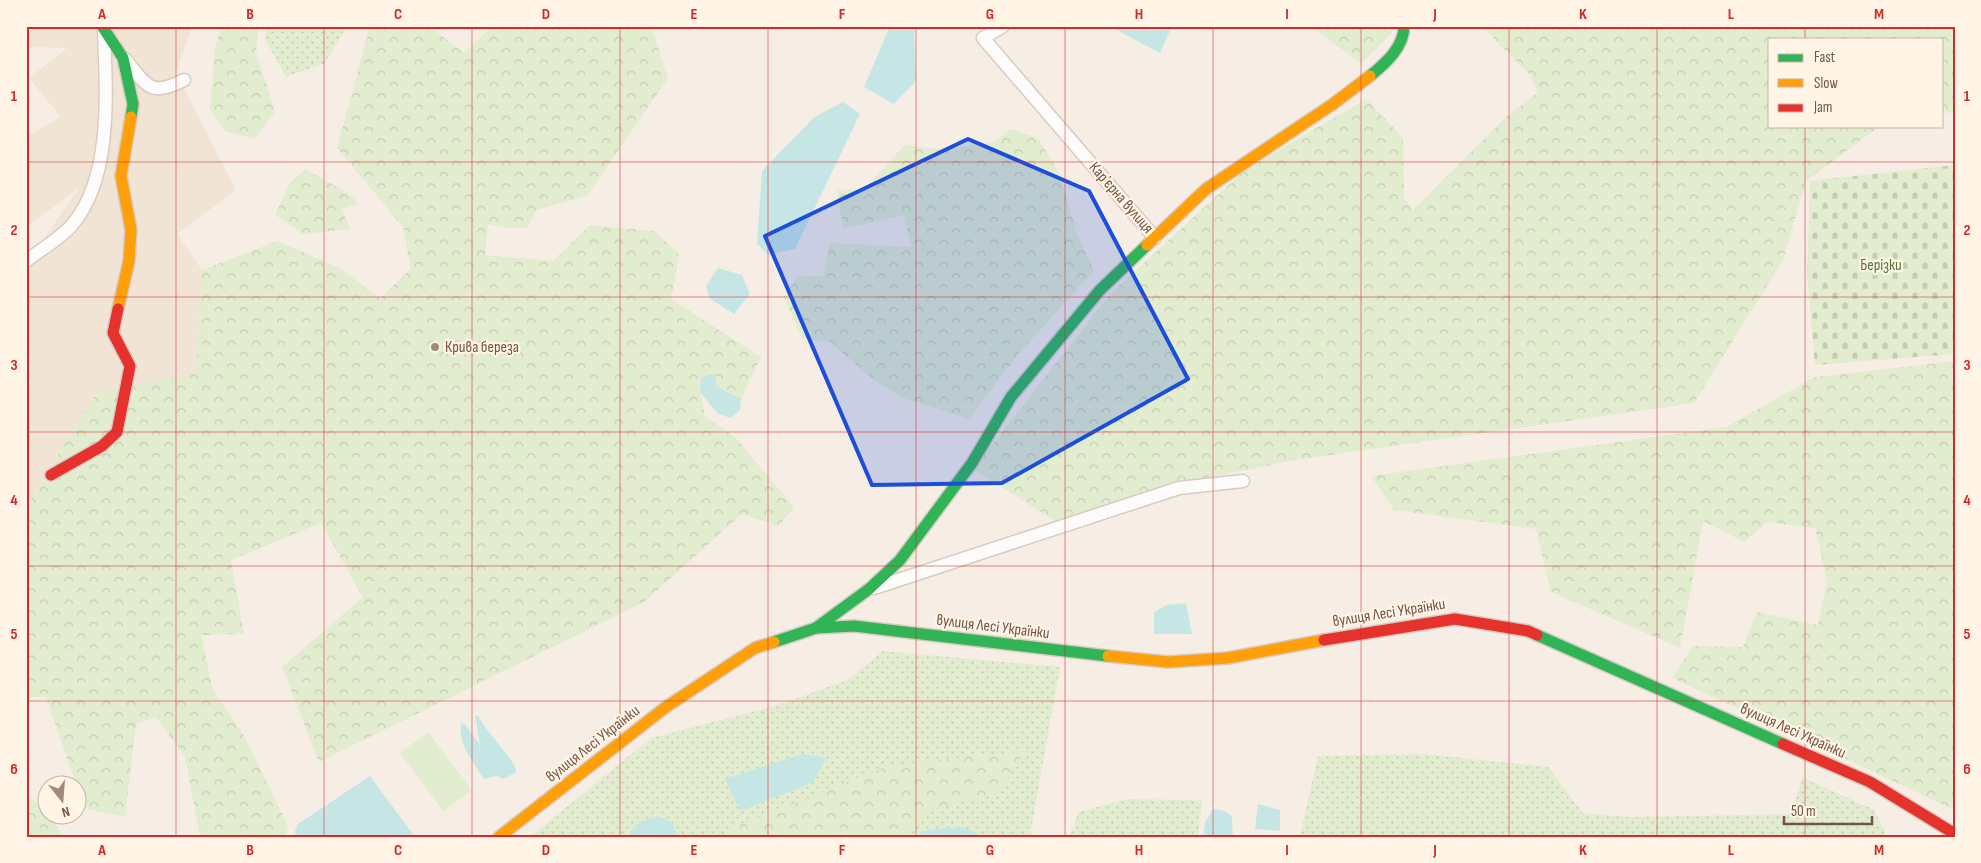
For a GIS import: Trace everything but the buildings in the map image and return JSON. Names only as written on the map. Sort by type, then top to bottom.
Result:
[{"type":"street","name":"Карʼєрна вулиця","points":[[1003,26],[983,38],[1155,238],[1206,189],[1333,104],[1388,62],[1404,36],[1404,26]]},
{"type":"street","points":[[103,28],[123,58],[150,87],[156,90],[170,87],[184,80]]},
{"type":"street","points":[[26,260],[71,226],[89,198],[103,146],[106,97],[103,28]]},
{"type":"street","points":[[51,475],[102,446],[117,432],[130,366],[113,333],[129,261],[131,230],[121,176],[133,104],[123,58]]},
{"type":"street","name":"вулиця Лесі Українки","points":[[816,628],[859,598],[900,560],[926,522],[964,474],[1012,398],[1100,290],[1155,238]]},
{"type":"street","points":[[869,589],[1179,488],[1243,481]]},
{"type":"street","points":[[859,598],[857,613],[865,628]]},
{"type":"street","name":"вулиця Лесі Українки","points":[[499,837],[666,708],[755,648],[816,628],[854,626],[1074,653],[1168,662],[1228,658],[1356,634],[1455,619],[1528,631],[1870,782],[1955,834]]},
{"type":"highlighted area","points":[[968,139],[1089,191],[1188,379],[1002,483],[872,485],[765,236]]},
{"type":"shaded area","points":[[26,26],[192,26],[176,73],[236,190],[177,234],[202,270],[196,374],[96,393],[26,507],[26,265],[79,188],[26,227],[26,137],[61,117],[29,78],[67,48],[26,47]]},
{"type":"green space","points":[[222,26],[259,26],[256,52],[275,112],[254,139],[225,131],[210,109],[215,47]]},
{"type":"green space","points":[[267,26],[347,26],[324,64],[286,77],[265,39]]},
{"type":"green space","points":[[370,26],[429,26],[464,53],[492,26],[651,26],[668,78],[587,196],[536,210],[527,228],[505,228],[488,224],[485,255],[553,261],[590,225],[654,231],[679,254],[671,299],[761,357],[741,399],[716,386],[715,373],[701,377],[700,392],[705,416],[735,437],[794,507],[779,526],[742,514],[644,602],[319,762],[282,667],[363,597],[321,523],[231,560],[244,634],[201,635],[213,690],[243,734],[288,826],[286,837],[200,837],[185,757],[156,717],[136,724],[125,817],[88,809],[88,776],[73,776],[46,697],[26,697],[26,507],[96,393],[196,373],[202,270],[277,241],[338,267],[380,298],[411,269],[403,227],[337,148]]},
{"type":"green space","points":[[1316,26],[1392,26],[1392,33],[1361,64],[1315,29]]},
{"type":"green space","points":[[1482,26],[1955,26],[1955,112],[1944,113],[1944,38],[1768,38],[1768,128],[1877,128],[1806,181],[1783,260],[1694,403],[1295,460],[1186,482],[1058,523],[973,469],[1111,293],[1245,170],[1366,99],[1403,138],[1404,198],[1413,210],[1507,116],[1538,92],[1531,76]]},
{"type":"green space","points":[[1010,129],[1038,138],[1060,175],[1076,231],[1094,271],[1020,352],[969,419],[903,398],[874,380],[830,342],[802,339],[784,297],[797,277],[823,276],[830,243],[912,247],[903,215],[843,229],[837,189],[863,190],[905,145],[937,149],[995,142]]},
{"type":"green space","name":"Берізки","points":[[1955,165],[1955,354],[1815,365],[1807,275],[1810,181]]},
{"type":"green space","points":[[305,169],[348,193],[359,204],[342,209],[350,229],[304,234],[275,215],[290,183]]},
{"type":"green space","points":[[1955,361],[1955,810],[1672,678],[1693,646],[1743,647],[1757,612],[1818,625],[1827,580],[1815,528],[1767,522],[1744,542],[1703,521],[1680,648],[1551,592],[1536,529],[1394,510],[1371,476],[1726,427],[1815,377]]},
{"type":"green space","points":[[883,651],[1060,667],[1031,830],[1032,837],[530,837],[651,738],[778,705],[847,680]]},
{"type":"green space","points":[[428,732],[472,790],[443,811],[400,753]]},
{"type":"green space","points":[[1025,751],[998,793],[929,810],[906,831],[903,837],[733,837],[728,829],[891,765]]},
{"type":"green space","points":[[1423,754],[1548,767],[1583,813],[1629,817],[1792,814],[1802,777],[1874,810],[1888,837],[1300,837],[1318,756]]},
{"type":"green space","points":[[26,795],[38,804],[38,826],[57,826],[63,837],[26,837]]},
{"type":"green space","points":[[1127,799],[1202,800],[1198,837],[1069,837],[1079,812]]},
{"type":"water","points":[[890,26],[919,26],[914,31],[916,81],[894,104],[864,87]]},
{"type":"water","points":[[1109,26],[1172,26],[1160,53]]},
{"type":"water","points":[[843,102],[860,114],[795,249],[768,255],[757,244],[762,171],[814,117]]},
{"type":"water","points":[[718,268],[742,275],[750,294],[734,314],[709,298],[706,286]]},
{"type":"water","points":[[716,373],[716,386],[741,399],[740,410],[731,418],[718,414],[700,392],[701,377]]},
{"type":"water","points":[[1186,603],[1192,634],[1154,634],[1154,612],[1166,605]]},
{"type":"water","points":[[478,715],[512,762],[516,769],[515,773],[503,779],[496,776],[484,779],[475,766],[464,745],[461,723],[465,724],[480,745],[475,716]]},
{"type":"water","points":[[803,754],[826,758],[813,782],[740,811],[725,779]]},
{"type":"water","points":[[370,776],[415,837],[296,837],[295,831],[298,824]]},
{"type":"water","points":[[1258,804],[1280,810],[1280,831],[1255,829]]},
{"type":"water","points":[[1213,809],[1225,811],[1232,817],[1233,837],[1203,837],[1205,822]]},
{"type":"water","points":[[661,817],[672,822],[676,832],[675,837],[628,837],[641,822]]},
{"type":"water","points":[[964,827],[981,837],[916,837],[927,830]]},
{"type":"traffic: fast","points":[[102,26],[123,58],[133,104],[131,117]]},
{"type":"traffic: fast","points":[[1370,76],[1393,54],[1401,41],[1404,26]]},
{"type":"traffic: fast","points":[[816,628],[869,589],[900,560],[972,463],[1011,397],[1100,290],[1147,245]]},
{"type":"traffic: fast","points":[[774,642],[816,628],[854,626],[1108,656]]},
{"type":"traffic: fast","points":[[1537,635],[1783,744]]},
{"type":"traffic: slow","points":[[1147,245],[1206,189],[1333,104],[1370,76]]},
{"type":"traffic: slow","points":[[118,309],[129,261],[131,230],[121,176],[131,117]]},
{"type":"traffic: slow","points":[[1108,656],[1168,662],[1228,658],[1324,640]]},
{"type":"traffic: slow","points":[[499,837],[666,707],[755,648],[774,642]]},
{"type":"traffic: jam","points":[[51,475],[102,446],[117,432],[130,366],[113,333],[118,309]]},
{"type":"traffic: jam","points":[[1324,640],[1455,619],[1528,631],[1537,635]]},
{"type":"traffic: jam","points":[[1783,744],[1870,782],[1955,834]]},
{"type":"place","name":"Крива береза","points":[[435,347]]}]
